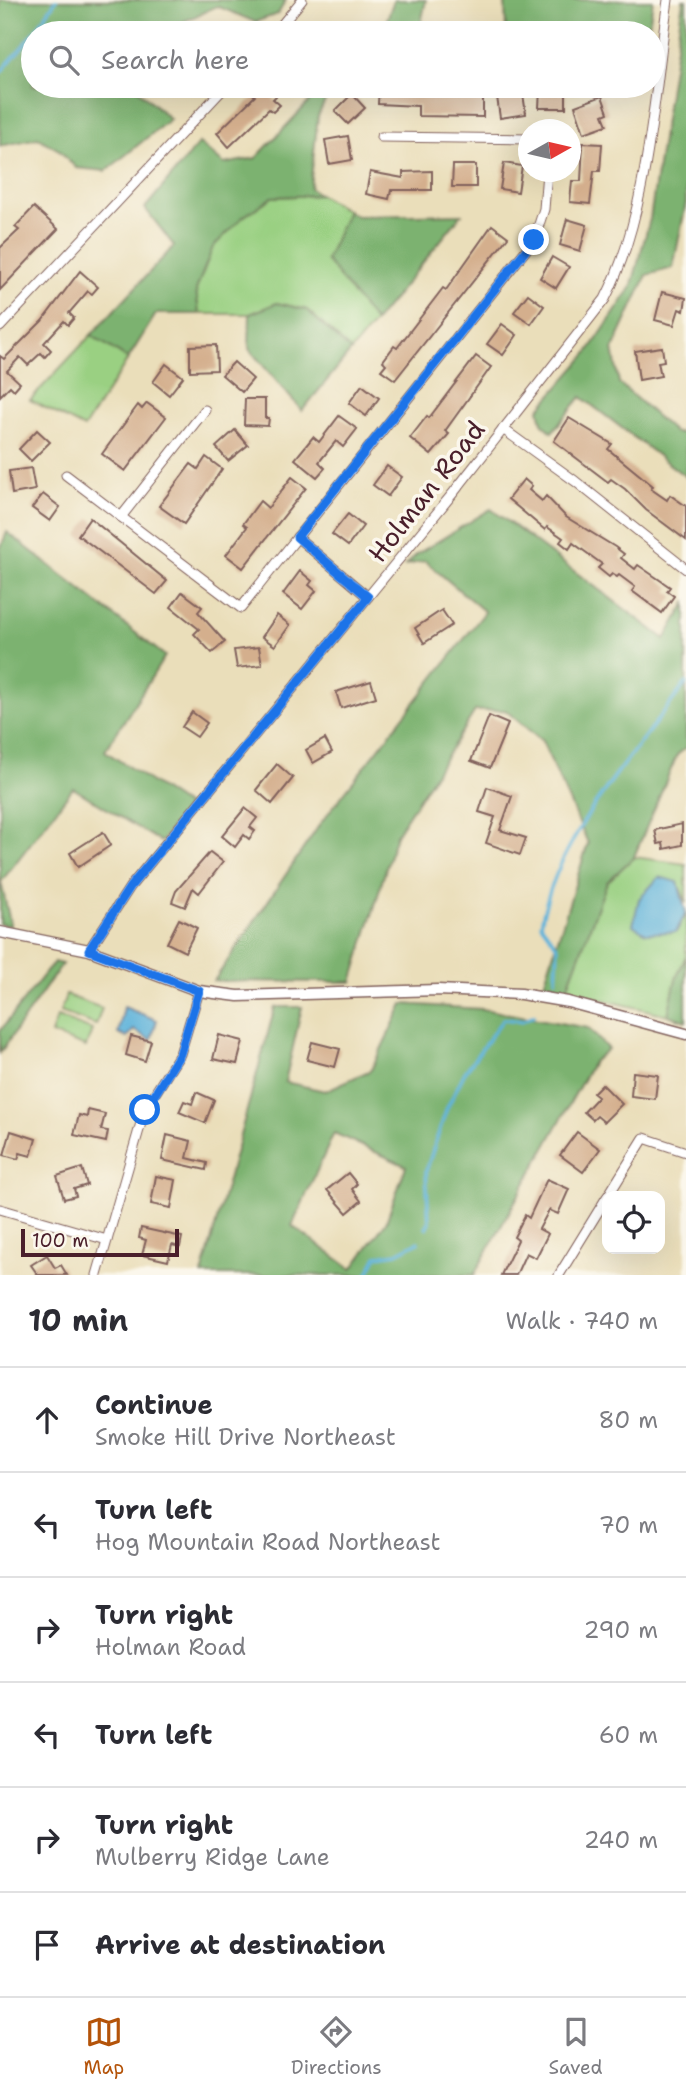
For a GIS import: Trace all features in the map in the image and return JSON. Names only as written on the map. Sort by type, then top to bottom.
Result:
[{"type":"street","points":[[285,21],[302,0]]},
{"type":"street","name":"Holman Road","points":[[664,21],[667,0]]},
{"type":"street","points":[[0,327],[215,98]]},
{"type":"street","name":"Holman Road","points":[[89,950],[130,887],[368,597],[605,299],[622,267],[636,217],[653,98]]},
{"type":"street","points":[[380,137],[518,139]]},
{"type":"street","points":[[66,475],[241,608],[534,240],[544,209],[546,182]]},
{"type":"street","points":[[121,517],[205,410]]},
{"type":"street","points":[[503,429],[575,481],[686,569]]},
{"type":"street","points":[[297,537],[368,597]]},
{"type":"street","points":[[0,932],[89,950],[199,991],[238,996],[397,991],[522,994],[568,1002],[686,1034]]},
{"type":"street","points":[[97,1275],[145,1110],[180,1054],[199,991]]},
{"type":"street","points":[[611,1191],[644,1138],[686,1152]]},
{"type":"street","points":[[559,1275],[602,1205]]},
{"type":"street","points":[[0,1209],[107,1240]]},
{"type":"green space","points":[[0,0],[286,0],[278,14],[258,21],[217,6],[185,21],[21,21],[21,98],[147,98],[170,119],[106,171],[76,168],[59,150],[38,138],[0,146]]},
{"type":"green space","points":[[394,0],[426,0],[422,21],[386,21]]},
{"type":"green space","points":[[505,0],[653,0],[650,21],[506,21]]},
{"type":"green space","points":[[683,0],[686,0],[686,203],[673,268],[647,275],[613,349],[619,383],[675,433],[686,433],[686,477],[581,397],[552,432],[542,423],[539,409],[587,354],[631,288],[650,219]]},
{"type":"green space","points":[[313,98],[326,98],[318,116],[310,188],[320,195],[272,197],[243,217],[213,247],[196,290],[199,314],[156,314],[128,359],[91,335],[174,246],[145,208],[199,143],[224,164],[256,158]]},
{"type":"green space","points":[[320,195],[348,211],[327,260],[375,322],[351,351],[307,310],[277,303],[250,314],[199,314],[196,290],[213,246],[243,217],[272,197]]},
{"type":"green space","points":[[348,211],[357,216],[462,214],[375,322],[326,260]]},
{"type":"green space","points":[[277,303],[307,310],[351,351],[302,411],[249,349],[250,314]]},
{"type":"green space","points":[[91,335],[128,359],[84,428],[30,400]]},
{"type":"green space","points":[[491,509],[665,639],[686,603],[686,748],[677,755],[634,857],[607,882],[566,991],[543,987],[588,843],[542,741],[505,710],[475,711],[396,835],[352,982],[214,981],[320,824],[485,612],[425,561],[406,565],[417,554]]},
{"type":"green space","points":[[7,532],[165,656],[105,751],[187,806],[161,842],[73,788],[1,882],[11,926],[0,924],[0,549]]},
{"type":"green space","points":[[634,857],[686,864],[686,903],[678,883],[676,932],[686,913],[686,956],[676,979],[668,1015],[566,991],[607,882]]},
{"type":"green space","points":[[686,956],[686,1021],[668,1015],[676,979]]},
{"type":"green space","points":[[54,962],[62,964],[0,1053],[0,1031]]},
{"type":"green space","points":[[66,995],[102,1008],[96,1025],[60,1012]]},
{"type":"green space","points":[[403,1004],[482,1009],[588,1028],[608,1049],[593,1062],[474,1275],[202,1275],[275,1007],[302,1007],[285,1082],[325,1091],[371,1070]],"holes":[[[334,1133],[406,1166],[386,1222],[352,1269],[292,1226]]]},
{"type":"green space","points":[[57,1017],[92,1030],[86,1047],[51,1034]]},
{"type":"water","points":[[659,877],[678,882],[686,913],[676,932],[646,933],[633,925],[639,899]]},
{"type":"water","points":[[124,1007],[157,1020],[151,1040],[134,1030],[127,1037],[118,1034]]},
{"type":"building","points":[[253,98],[274,98],[280,105],[273,112],[269,109],[229,147],[217,133]]},
{"type":"building","points":[[348,98],[356,98],[365,108],[348,124],[335,111]]},
{"type":"building","points":[[378,98],[483,98],[483,117],[418,116],[418,106],[378,104]]},
{"type":"building","points":[[497,98],[524,98],[526,114],[500,118]]},
{"type":"building","points":[[540,98],[566,98],[566,108],[539,108]]},
{"type":"building","points":[[603,98],[608,113],[603,115],[607,125],[584,133],[575,106]]},
{"type":"building","points":[[348,136],[352,160],[329,164],[325,140]]},
{"type":"building","points":[[583,143],[602,144],[600,171],[594,171],[590,204],[570,202],[572,182],[581,181]]},
{"type":"building","points":[[504,163],[518,165],[518,192],[500,189]]},
{"type":"building","points":[[453,165],[476,165],[476,187],[452,187]]},
{"type":"building","points":[[432,171],[432,190],[391,190],[389,199],[366,194],[370,172],[403,178],[403,172]]},
{"type":"building","points":[[34,207],[58,229],[0,290],[0,248],[19,230],[15,227]]},
{"type":"building","points":[[567,219],[587,225],[580,251],[560,245]]},
{"type":"building","points":[[492,225],[508,237],[395,380],[381,370],[386,364],[383,361],[394,346],[397,348],[443,288],[446,290]]},
{"type":"building","points":[[552,257],[569,267],[556,288],[540,278]]},
{"type":"building","points":[[80,271],[98,287],[92,294],[88,291],[69,313],[74,318],[68,325],[64,321],[44,343],[51,350],[45,357],[41,353],[28,365],[20,357],[7,371],[20,383],[14,390],[10,386],[0,396],[0,356],[4,359],[42,321]]},
{"type":"building","points":[[662,292],[686,298],[684,311],[679,309],[674,325],[655,320]]},
{"type":"building","points":[[528,294],[544,306],[531,324],[514,312]]},
{"type":"building","points":[[502,324],[517,335],[503,355],[487,344]]},
{"type":"building","points":[[216,345],[217,370],[190,371],[190,346]]},
{"type":"building","points":[[662,347],[664,361],[658,362],[661,376],[639,380],[635,351]]},
{"type":"building","points":[[476,356],[491,367],[445,431],[449,434],[431,455],[410,438],[427,416],[429,418]]},
{"type":"building","points":[[234,362],[253,379],[242,392],[222,375]]},
{"type":"building","points":[[166,364],[183,377],[169,395],[153,382]]},
{"type":"building","points":[[362,385],[379,398],[366,416],[349,403]]},
{"type":"building","points":[[245,399],[265,399],[268,426],[244,425]]},
{"type":"building","points":[[147,403],[166,417],[125,471],[102,454],[138,405],[142,409]]},
{"type":"building","points":[[339,416],[357,429],[343,447],[336,441],[319,462],[325,468],[317,477],[295,459],[313,437],[319,442]]},
{"type":"building","points":[[569,418],[612,444],[608,449],[653,486],[651,489],[667,500],[670,495],[686,506],[686,540],[646,510],[625,489],[611,479],[608,482],[554,441]]},
{"type":"building","points":[[37,430],[50,442],[31,461],[19,449]]},
{"type":"building","points":[[235,430],[248,445],[228,461],[216,447]]},
{"type":"building","points":[[206,457],[222,469],[184,524],[159,506],[191,464],[198,469]]},
{"type":"building","points":[[387,466],[402,477],[388,496],[373,485]]},
{"type":"building","points":[[31,468],[35,490],[12,494],[9,471]]},
{"type":"building","points":[[292,477],[306,488],[243,568],[226,555],[247,527],[243,524],[260,501],[268,508]]},
{"type":"building","points":[[524,479],[532,486],[529,490],[542,501],[546,496],[566,517],[624,554],[621,558],[635,569],[638,565],[670,587],[667,591],[674,596],[662,613],[632,591],[635,587],[619,575],[617,577],[612,574],[609,577],[598,568],[602,564],[573,543],[569,549],[560,542],[563,538],[547,527],[545,530],[508,499]]},
{"type":"building","points":[[43,494],[60,507],[50,521],[32,508]]},
{"type":"building","points":[[348,514],[363,526],[348,546],[332,534]]},
{"type":"building","points":[[90,518],[167,581],[156,594],[78,535]]},
{"type":"building","points":[[300,571],[312,581],[309,585],[316,591],[302,609],[283,594]]},
{"type":"building","points":[[182,592],[202,607],[198,612],[225,642],[212,653],[194,634],[199,629],[171,607]]},
{"type":"building","points":[[442,610],[452,625],[424,643],[415,628]]},
{"type":"building","points":[[277,615],[290,625],[275,646],[262,637]]},
{"type":"building","points":[[259,647],[262,665],[237,668],[234,650]]},
{"type":"building","points":[[371,681],[376,697],[341,708],[336,692]]},
{"type":"building","points":[[192,712],[207,723],[197,737],[182,727]]},
{"type":"building","points":[[489,716],[508,724],[490,768],[471,761]]},
{"type":"building","points":[[325,739],[332,752],[313,763],[306,750]]},
{"type":"building","points":[[277,764],[293,778],[272,804],[256,790]]},
{"type":"building","points":[[487,787],[512,796],[500,830],[526,838],[520,855],[486,843],[495,817],[479,812]]},
{"type":"building","points":[[245,808],[257,818],[250,827],[255,831],[249,839],[244,835],[235,847],[222,836]]},
{"type":"building","points":[[682,824],[682,845],[664,849],[663,843],[658,844],[655,830]]},
{"type":"building","points":[[103,832],[111,845],[78,867],[70,853]]},
{"type":"building","points":[[210,852],[223,862],[199,893],[193,888],[185,907],[172,902],[176,891]]},
{"type":"building","points":[[179,919],[197,928],[185,952],[167,943]]},
{"type":"building","points":[[219,1035],[243,1041],[237,1064],[213,1059]]},
{"type":"building","points":[[131,1036],[151,1041],[145,1061],[126,1055]]},
{"type":"building","points":[[312,1042],[340,1049],[335,1067],[307,1060]]},
{"type":"building","points":[[633,1072],[658,1075],[655,1099],[631,1096]]},
{"type":"building","points":[[602,1084],[622,1104],[604,1122],[597,1116],[593,1120],[584,1112],[598,1097],[593,1093]]},
{"type":"building","points":[[196,1092],[214,1100],[205,1123],[179,1112],[184,1101],[192,1104]]},
{"type":"building","points":[[88,1110],[105,1114],[101,1130],[108,1131],[106,1142],[74,1135],[79,1115],[87,1117]]},
{"type":"building","points":[[11,1131],[36,1139],[31,1156],[20,1153],[18,1159],[4,1155]]},
{"type":"building","points":[[577,1132],[600,1149],[583,1172],[560,1155]]},
{"type":"building","points":[[167,1135],[191,1141],[187,1158],[207,1163],[206,1170],[162,1160]]},
{"type":"building","points":[[82,1168],[87,1185],[74,1189],[76,1196],[64,1199],[57,1176]]},
{"type":"building","points":[[348,1173],[357,1184],[352,1189],[361,1201],[347,1213],[327,1190]]},
{"type":"building","points":[[156,1176],[176,1180],[171,1208],[151,1204]]},
{"type":"building","points":[[547,1179],[569,1189],[558,1214],[549,1210],[539,1229],[548,1234],[536,1258],[526,1253],[516,1275],[501,1275],[518,1240],[514,1237],[525,1215],[529,1218]]},
{"type":"building","points":[[141,1228],[182,1237],[180,1247],[172,1245],[168,1261],[142,1255],[146,1240],[139,1238]]},
{"type":"building","points":[[47,1255],[55,1268],[61,1265],[67,1275],[38,1275],[31,1265]]},
{"type":"waterway","points":[[42,21],[56,0]]},
{"type":"waterway","points":[[0,73],[21,48]]},
{"type":"waterway","points":[[556,979],[558,947],[541,924],[563,859],[600,797],[686,683]]},
{"type":"waterway","points":[[426,1228],[429,1222],[426,1171],[447,1108],[465,1072],[503,1019],[522,1021],[534,1015]]},
{"type":"waterway","points":[[367,1275],[377,1256],[397,1253],[418,1242]]},
{"type":"route","points":[[145,1110],[180,1054],[199,991],[89,950],[130,887],[214,788],[368,597],[297,537],[534,240]]}]
